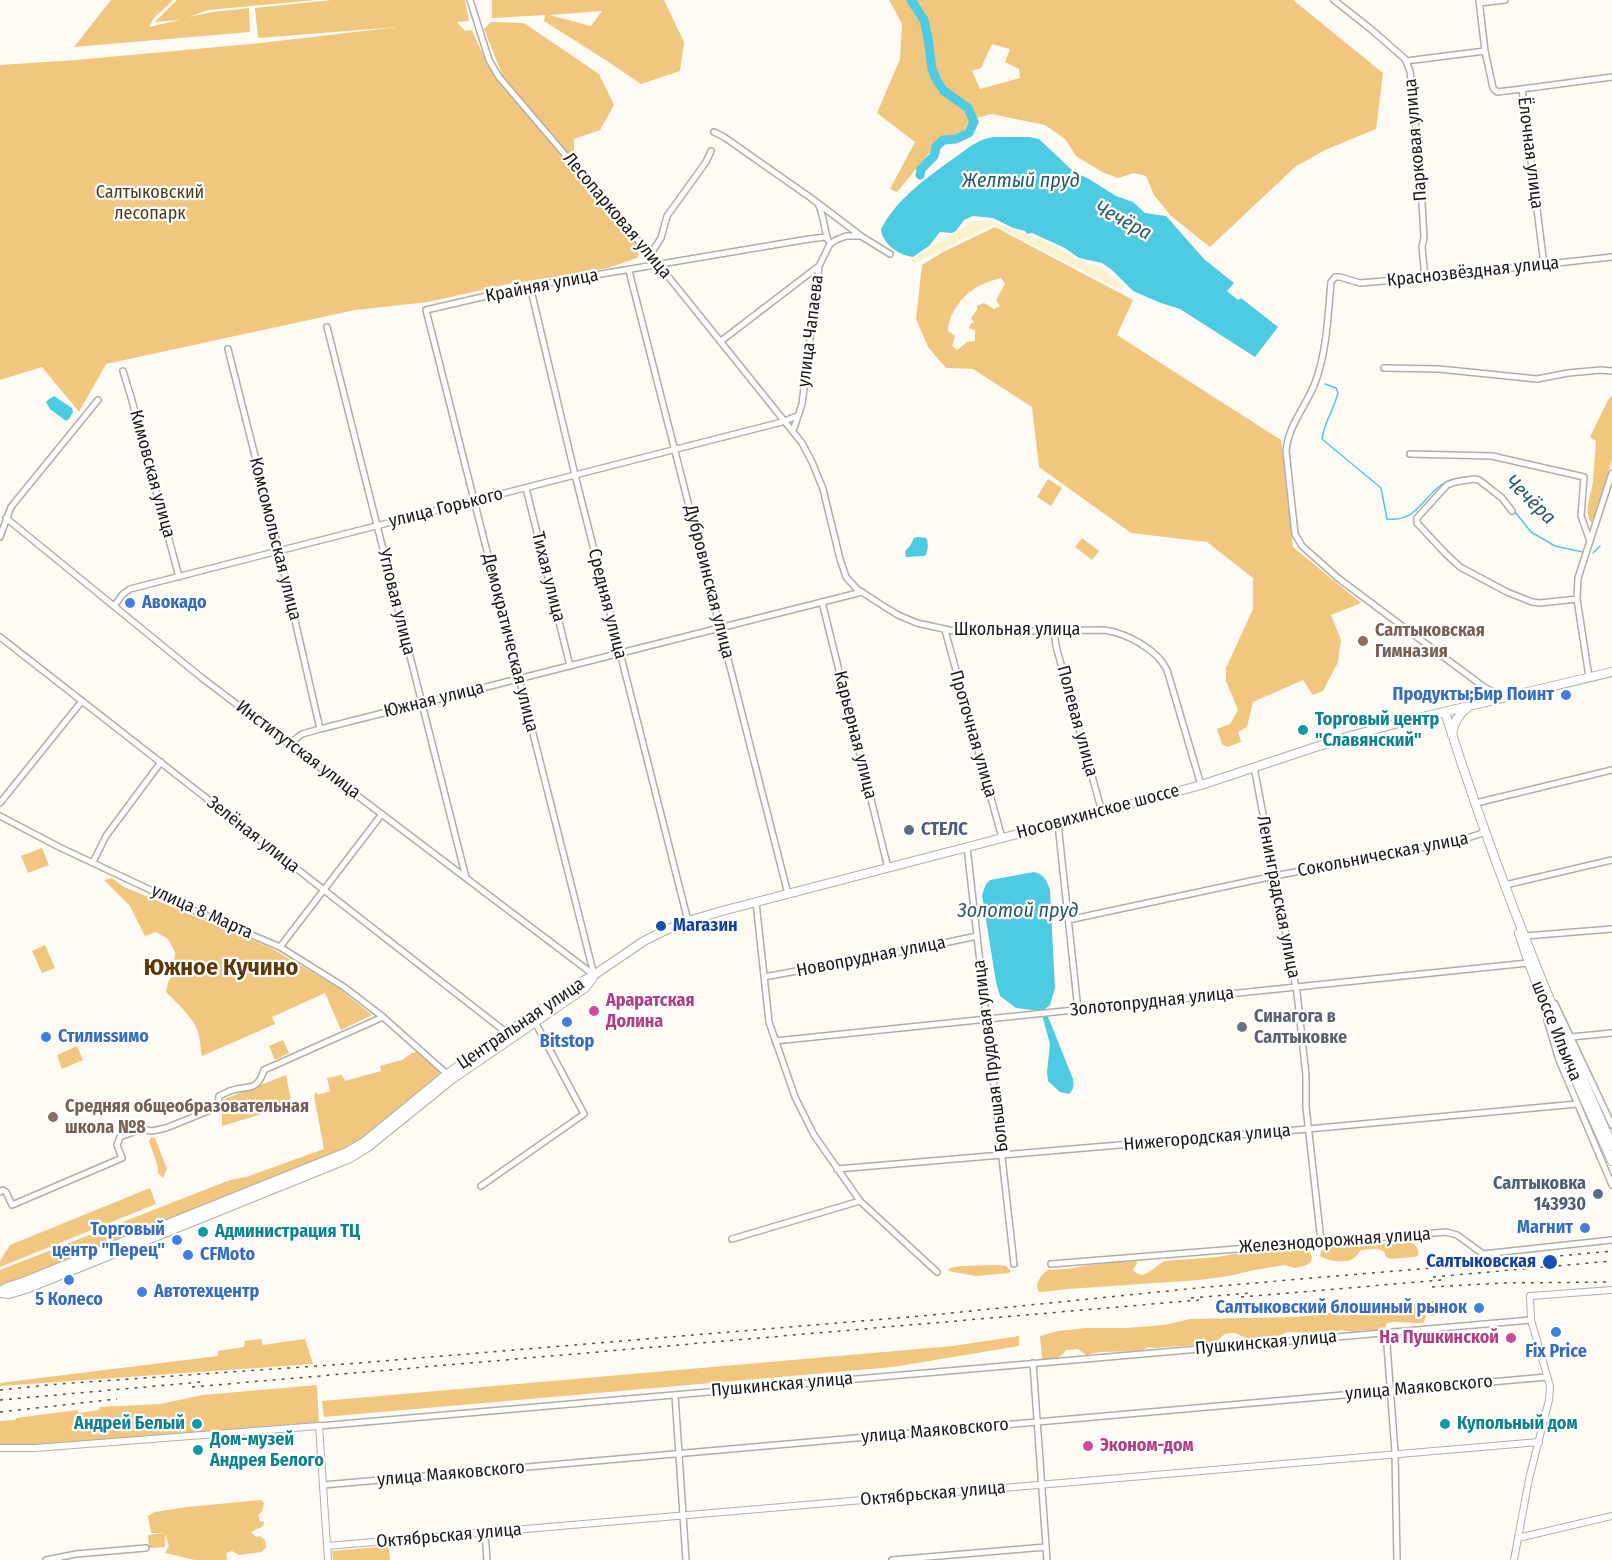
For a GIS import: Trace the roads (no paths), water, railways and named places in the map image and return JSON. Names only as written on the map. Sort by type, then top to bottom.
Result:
[{"type":"main road","name":"Носовихинское шоссе","points":[[594,975],[651,938],[688,921],[1102,812],[1201,784],[1346,737],[1612,672]]},
{"type":"main road","points":[[1452,736],[1459,716],[1472,705]]},
{"type":"main road","name":"шоссе Ильича","points":[[1444,712],[1538,974],[1612,1145]]},
{"type":"main road","name":"шоссе Ильича","points":[[1510,897],[1516,927],[1528,963],[1538,974],[1539,989],[1569,1065],[1612,1161]]},
{"type":"main road","name":"Центральная улица","points":[[0,1292],[7,1287],[350,1158],[368,1147],[452,1080],[585,988],[594,975]]},
{"type":"main road","name":"Центральная улица","points":[[139,1239],[347,1152],[364,1142],[447,1074],[594,975]]},
{"type":"street","name":"Лесопарковая улица","points":[[470,0],[495,72],[650,255],[785,421]]},
{"type":"street","name":"Парковая улица","points":[[1334,0],[1405,58],[1410,71],[1420,168],[1425,278]]},
{"type":"street","points":[[1479,1],[1506,0]]},
{"type":"street","name":"Ёлочная улица","points":[[1479,1],[1485,51],[1493,88],[1497,92],[1522,89],[1544,265]]},
{"type":"street","points":[[1406,61],[1485,51]]},
{"type":"street","points":[[1522,89],[1612,76]]},
{"type":"street","points":[[714,132],[890,254]]},
{"type":"street","points":[[650,255],[661,238],[668,216],[706,162],[711,151]]},
{"type":"street","points":[[818,203],[825,223],[826,237],[830,244],[840,237],[861,236]]},
{"type":"street","name":"Крайняя улица","points":[[426,310],[530,286],[826,237]]},
{"type":"street","name":"улица Чапаева","points":[[794,431],[802,404],[819,266],[830,244]]},
{"type":"street","name":"Краснозвёздная улица","points":[[1484,687],[1338,578],[1302,546],[1295,534],[1286,443],[1315,383],[1325,339],[1331,282],[1335,277],[1360,284],[1612,257]]},
{"type":"street","points":[[721,341],[819,266]]},
{"type":"street","name":"Дубровинская улица","points":[[629,271],[788,894]]},
{"type":"street","name":"Средняя улица","points":[[530,286],[575,475],[688,921]]},
{"type":"street","name":"Демократическая улица","points":[[426,310],[594,975]]},
{"type":"street","name":"Угловая улица","points":[[327,327],[466,878]]},
{"type":"street","name":"Комсомольская улица","points":[[228,349],[279,551],[320,729]]},
{"type":"street","points":[[1384,368],[1439,369],[1537,379],[1601,369],[1612,371]]},
{"type":"street","name":"Кимовская улица","points":[[123,371],[179,577]]},
{"type":"street","points":[[0,537],[11,507],[98,400]]},
{"type":"street","points":[[785,421],[797,416]]},
{"type":"street","name":"улица Горького","points":[[114,606],[130,589],[785,421]]},
{"type":"street","name":"Школьная улица","points":[[785,421],[807,451],[823,489],[844,572],[849,581],[862,592],[908,619],[945,630],[978,632],[1094,629],[1118,632],[1135,641],[1160,658],[1165,665],[1201,784]]},
{"type":"street","points":[[1410,454],[1492,456],[1584,477],[1581,516],[1590,541]]},
{"type":"street","points":[[1589,677],[1577,599],[1578,578],[1612,473]]},
{"type":"street","points":[[1512,511],[1502,498],[1479,480],[1473,479],[1447,485],[1417,518],[1417,522],[1460,567],[1507,592],[1540,603],[1577,599]]},
{"type":"street","name":"Тихая улица","points":[[526,488],[570,666]]},
{"type":"street","name":"Институтская улица","points":[[6,518],[198,675],[594,975]]},
{"type":"street","name":"Южная улица","points":[[289,744],[302,735],[320,729],[862,592]]},
{"type":"street","name":"Карьерная улица","points":[[822,602],[888,868]]},
{"type":"street","name":"Проточная улица","points":[[945,630],[1002,838]]},
{"type":"street","name":"Полевая улица","points":[[1054,630],[1056,646],[1102,812]]},
{"type":"street","name":"Зелёная улица","points":[[0,637],[507,1033]]},
{"type":"street","points":[[1472,705],[1484,687],[1504,698]]},
{"type":"street","points":[[0,803],[82,701]]},
{"type":"street","points":[[93,862],[106,836],[161,762]]},
{"type":"street","name":"Ленинградская улица","points":[[1254,767],[1296,987],[1306,1075],[1308,1129],[1321,1241]]},
{"type":"street","points":[[1476,803],[1612,770]]},
{"type":"street","points":[[280,947],[382,814]]},
{"type":"street","name":"улица 8 Марта","points":[[0,816],[59,847],[191,909],[280,947],[344,987],[383,1017],[447,1074]]},
{"type":"street","points":[[1058,824],[1078,1010]]},
{"type":"street","name":"Сокольническая улица","points":[[1068,920],[1274,876],[1458,841],[1486,832]]},
{"type":"street","name":"Большая Прудовая улица","points":[[967,848],[1014,1264]]},
{"type":"street","points":[[1505,885],[1612,860]]},
{"type":"street","points":[[756,902],[769,1022],[795,1096],[814,1135],[860,1201],[937,1272]]},
{"type":"street","points":[[1525,936],[1612,929]]},
{"type":"street","name":"Новопрудная улица","points":[[764,977],[977,936]]},
{"type":"street","name":"Золотопрудная улица","points":[[775,1041],[1528,963]]},
{"type":"street","points":[[1538,974],[1571,1037],[1612,1125]]},
{"type":"street","points":[[1539,989],[1557,1052],[1612,1185]]},
{"type":"street","points":[[0,1192],[3,1190],[6,1192],[12,1205],[122,1158],[117,1145],[120,1137],[141,1129],[152,1131],[166,1128],[213,1109],[218,1104],[219,1096],[236,1088],[248,1089],[254,1086],[260,1080],[264,1070],[383,1017]]},
{"type":"street","points":[[481,1186],[584,1114],[535,1022]]},
{"type":"street","points":[[1571,1037],[1612,1033]]},
{"type":"street","name":"Нижегородская улица","points":[[837,1169],[1577,1104]]},
{"type":"street","points":[[732,1239],[860,1201]]},
{"type":"street","name":"Железнодорожная улица","points":[[1051,1264],[1446,1232],[1457,1235],[1483,1254],[1612,1240]]},
{"type":"street","points":[[1514,1560],[1530,1479],[1550,1400],[1550,1386],[1531,1320],[1530,1296],[1612,1290]]},
{"type":"street","name":"Пушкинская улица","points":[[0,1448],[32,1448],[319,1426],[1531,1320]]},
{"type":"street","points":[[1386,1332],[1395,1454],[1397,1560]]},
{"type":"street","points":[[1033,1363],[1047,1560]]},
{"type":"street","name":"улица Маяковского","points":[[323,1485],[1547,1377]]},
{"type":"street","points":[[675,1395],[686,1560]]},
{"type":"street","points":[[319,1426],[328,1560]]},
{"type":"street","name":"Октябрьская улица","points":[[327,1546],[1539,1442]]},
{"type":"street","points":[[1518,1538],[1612,1516]]},
{"type":"street","points":[[485,1533],[487,1560]]},
{"type":"street","points":[[891,1560],[1046,1547]]},
{"type":"street","points":[[46,1560],[76,1554],[146,1548]]},
{"type":"street","points":[[76,1554],[82,1560]]},
{"type":"water","name":"Желтый пруд","points":[[994,137],[1039,139],[1074,172],[1116,196],[1133,202],[1145,213],[1166,216],[1204,259],[1234,283],[1227,291],[1238,300],[1241,298],[1278,327],[1255,357],[1180,309],[1133,291],[1102,263],[1079,258],[1065,248],[993,218],[973,216],[964,220],[952,233],[940,232],[929,246],[913,257],[902,254],[888,244],[881,229],[905,197],[970,147]]},
{"type":"water","points":[[54,396],[72,408],[73,412],[66,421],[50,409],[46,402]]},
{"type":"water","points":[[917,537],[927,540],[928,547],[925,556],[906,557],[905,551]]},
{"type":"water","name":"Золотой пруд","points":[[1034,872],[1045,879],[1050,890],[1055,988],[1050,1005],[1045,1009],[1073,1079],[1073,1087],[1069,1094],[1060,1092],[1048,1081],[1050,1044],[1041,1011],[1016,1008],[1000,996],[982,895],[990,880]]},
{"type":"waterway","name":"Чечёра","points":[[911,0],[924,20],[932,69],[937,81],[944,91],[968,108],[974,122],[969,133],[956,139],[943,140],[936,147],[934,156],[921,169],[920,175]]},
{"type":"waterway","name":"Чечёра","points":[[1325,384],[1336,388],[1338,393],[1322,439],[1381,488],[1387,519],[1397,519],[1412,514],[1434,491],[1448,481],[1473,477]]},
{"type":"waterway","name":"Чечёра","points":[[1515,512],[1531,532],[1555,546],[1583,552]]},
{"type":"waterway","name":"Чечёра","points":[[1593,553],[1600,546]]},
{"type":"railway","points":[[0,1390],[922,1316],[1207,1287],[1612,1251]]},
{"type":"railway","points":[[1433,1277],[1612,1261]]},
{"type":"railway","points":[[1241,1297],[1442,1280]]},
{"type":"railway","points":[[1432,1287],[1502,1283],[1612,1282]]},
{"type":"railway","points":[[1191,1298],[1250,1293]]},
{"type":"railway","points":[[192,1387],[1199,1300]]},
{"type":"railway","points":[[0,1400],[201,1382]]},
{"type":"railway","points":[[0,1412],[117,1399]]},
{"type":"place","name":"Авокадо","points":[[130,603]]},
{"type":"place","name":"Салтыковская Гимназия","points":[[1363,641]]},
{"type":"place","name":"Продукты;Бир Поинт","points":[[1566,695]]},
{"type":"place","name":"Торговый центр \"Славянский\"","points":[[1303,730]]},
{"type":"place","name":"СТЕЛС","points":[[909,830]]},
{"type":"place","name":"Магазин","points":[[661,926]]},
{"type":"place","name":"Араратская Долина","points":[[594,1011]]},
{"type":"place","name":"Bitstop","points":[[567,1022]]},
{"type":"place","name":"Синагога в Салтыковке","points":[[1242,1027]]},
{"type":"place","name":"Стилиssимо","points":[[46,1037]]},
{"type":"place","name":"Средняя общеобразовательная школа №8","points":[[53,1117]]},
{"type":"place","name":"Салтыковка 143930","points":[[1598,1194]]},
{"type":"place","name":"Магнит","points":[[1585,1228]]},
{"type":"place","name":"Администрация ТЦ","points":[[203,1232]]},
{"type":"place","name":"Торговый центр \"Перец\"","points":[[177,1240]]},
{"type":"place","name":"CFMoto","points":[[188,1255]]},
{"type":"place","name":"Салтыковская","points":[[1550,1262]]},
{"type":"place","name":"5 Колесо","points":[[69,1280]]},
{"type":"place","name":"Автотехцентр","points":[[142,1292]]},
{"type":"place","name":"Салтыковский блошиный рынок","points":[[1479,1308]]},
{"type":"place","name":"Fix Price","points":[[1556,1332]]},
{"type":"place","name":"На Пушкинской","points":[[1511,1338]]},
{"type":"place","name":"Андрей Белый","points":[[197,1424]]},
{"type":"place","name":"Купольный дом","points":[[1445,1424]]},
{"type":"place","name":"Эконом-дом","points":[[1088,1446]]},
{"type":"place","name":"Дом-музей Андрея Белого","points":[[198,1450]]},
{"type":"district","name":"Южное Кучино","points":[[221,968]]},
{"type":"park label","name":"Салтыковский лесопарк","points":[[150,203]]}]
